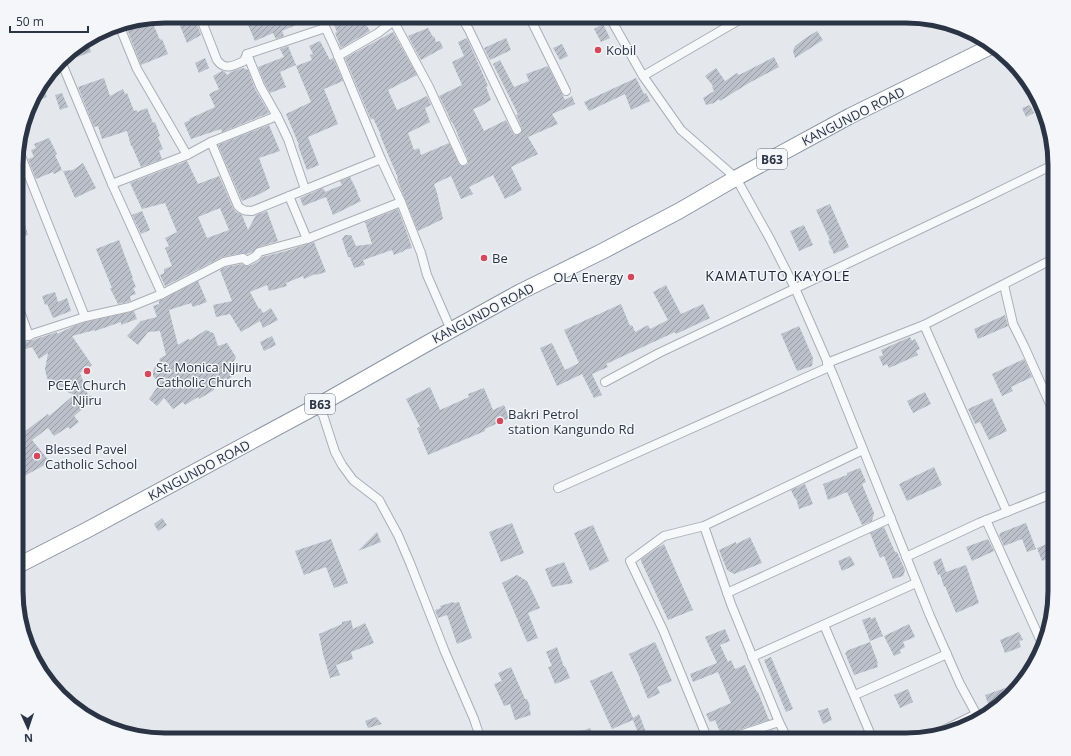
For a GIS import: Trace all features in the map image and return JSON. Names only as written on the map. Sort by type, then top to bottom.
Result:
[{"type":"highway","name":"KANGUNDO ROAD","points":[[23,563],[316,406],[520,292],[679,211],[850,116],[988,49]]},
{"type":"street","points":[[203,23],[220,65],[226,67],[244,62],[247,54]]},
{"type":"street","points":[[323,23],[401,202],[421,253],[427,274],[452,330]]},
{"type":"street","points":[[338,56],[378,33],[390,23]]},
{"type":"street","points":[[398,23],[463,161]]},
{"type":"street","points":[[465,23],[517,130]]},
{"type":"street","points":[[532,23],[566,91]]},
{"type":"street","points":[[614,23],[643,76],[681,130],[736,178],[770,239],[795,288],[891,518],[916,583],[960,684],[976,715]]},
{"type":"street","points":[[643,76],[734,23]]},
{"type":"street","points":[[247,54],[325,28]]},
{"type":"street","points":[[121,30],[137,69],[187,156]]},
{"type":"street","points":[[247,54],[260,86],[288,139],[306,189]]},
{"type":"street","points":[[63,66],[112,184],[162,294]]},
{"type":"street","points":[[112,184],[187,156],[211,142],[277,116]]},
{"type":"street","points":[[211,142],[238,206],[242,210],[246,211],[252,211],[381,159]]},
{"type":"street","points":[[23,161],[85,317]]},
{"type":"street","points":[[605,382],[704,331],[1048,167]]},
{"type":"street","points":[[289,196],[307,239]]},
{"type":"street","points":[[23,338],[85,317],[130,307],[162,294],[224,262],[243,258],[247,261],[256,256],[259,252],[307,239],[401,202]]},
{"type":"street","points":[[558,488],[828,365],[924,325],[1048,262]]},
{"type":"street","points":[[1004,285],[1013,324],[1048,399]]},
{"type":"street","points":[[23,320],[29,336]]},
{"type":"street","points":[[924,325],[1007,512]]},
{"type":"street","points":[[316,406],[323,415],[335,452],[342,465],[353,480],[379,500],[398,535],[479,733]]},
{"type":"street","points":[[705,733],[663,630],[630,561],[664,536],[704,526],[863,450]]},
{"type":"street","points":[[906,557],[986,520],[1048,495]]},
{"type":"street","points":[[727,593],[891,518]]},
{"type":"street","points":[[986,520],[1040,638]]},
{"type":"street","points":[[704,526],[727,593],[784,733]]},
{"type":"street","points":[[752,657],[916,583]]},
{"type":"street","points":[[824,625],[870,733]]},
{"type":"street","points":[[855,695],[947,654]]},
{"type":"street","points":[[745,733],[779,722]]},
{"type":"building","points":[[153,23],[160,40],[162,39],[168,54],[141,65],[127,28]]},
{"type":"building","points":[[179,23],[196,23],[201,35],[187,43]]},
{"type":"building","points":[[247,23],[301,23],[282,31],[284,36],[276,39],[273,33],[255,41]]},
{"type":"building","points":[[333,23],[365,23],[370,31],[341,48],[335,33],[337,32]]},
{"type":"building","points":[[603,24],[610,38],[601,42],[594,29]]},
{"type":"building","points":[[428,28],[433,37],[434,36],[436,42],[440,41],[443,48],[421,60],[408,36]]},
{"type":"building","points":[[817,31],[823,40],[795,58],[793,51],[795,46]]},
{"type":"building","points":[[393,32],[417,75],[388,90],[397,110],[427,96],[431,105],[425,108],[430,122],[408,133],[414,150],[419,148],[421,155],[449,143],[460,165],[463,166],[468,164],[468,159],[456,130],[439,96],[462,85],[452,62],[464,56],[458,42],[467,38],[488,86],[486,87],[491,100],[473,109],[484,131],[506,120],[514,135],[519,135],[522,131],[516,115],[518,114],[493,64],[500,60],[514,87],[529,81],[526,74],[548,66],[565,100],[572,96],[575,104],[552,114],[558,124],[528,137],[538,154],[511,167],[522,190],[505,199],[493,175],[469,187],[473,194],[461,199],[451,176],[434,184],[443,219],[418,231],[381,135],[373,118],[371,120],[345,58]]},
{"type":"building","points":[[506,38],[511,50],[490,60],[484,48]]},
{"type":"building","points":[[320,41],[330,60],[333,58],[343,81],[324,89],[338,124],[308,137],[319,165],[307,170],[298,146],[299,145],[286,114],[311,102],[296,66],[312,60],[310,55],[313,54],[309,46]]},
{"type":"building","points":[[562,44],[568,56],[560,60],[553,48]]},
{"type":"building","points":[[89,45],[91,52],[69,60]]},
{"type":"building","points":[[288,46],[296,65],[280,72],[286,87],[270,93],[258,67],[284,57],[280,49]]},
{"type":"building","points":[[774,57],[779,67],[720,101],[719,99],[714,103],[706,105],[703,98],[714,91],[713,86],[705,76],[716,68],[725,81],[737,73],[739,75]]},
{"type":"building","points":[[205,58],[209,68],[199,73],[195,63]]},
{"type":"building","points":[[243,68],[248,70],[255,89],[269,113],[222,132],[221,129],[191,139],[184,123],[190,120],[189,119],[215,107],[209,94],[219,89],[213,76],[222,71],[227,75]]},
{"type":"building","points":[[104,78],[110,96],[123,89],[125,94],[127,93],[134,111],[137,110],[137,112],[147,108],[153,123],[155,122],[160,136],[158,137],[163,149],[159,151],[162,159],[141,167],[131,146],[127,131],[102,139],[98,126],[94,127],[78,87]]},
{"type":"building","points":[[636,78],[644,94],[646,93],[650,101],[631,110],[625,94],[589,111],[584,102]]},
{"type":"building","points":[[44,90],[47,97],[39,100]]},
{"type":"building","points":[[62,93],[68,107],[60,110],[55,95]]},
{"type":"building","points":[[1030,105],[1034,113],[1026,117],[1022,108]]},
{"type":"building","points":[[269,125],[280,151],[259,158],[270,188],[260,194],[242,201],[218,145]]},
{"type":"building","points":[[49,138],[57,154],[55,155],[62,170],[36,179],[28,159],[34,157],[31,150],[36,148],[34,144]]},
{"type":"building","points":[[187,161],[198,184],[219,176],[233,208],[236,212],[242,215],[248,230],[256,215],[267,211],[278,241],[258,247],[247,254],[242,253],[222,257],[165,286],[160,275],[164,273],[164,269],[172,266],[165,248],[169,246],[165,238],[177,232],[165,203],[142,209],[130,183]],"holes":[[[220,208],[229,230],[207,238],[198,217]]]},
{"type":"building","points":[[83,163],[96,188],[75,198],[63,171],[73,170]]},
{"type":"building","points":[[350,177],[361,201],[333,215],[326,197],[303,206],[300,198],[323,188],[325,192],[342,185],[340,181]]},
{"type":"building","points":[[830,204],[849,247],[834,254],[828,241],[830,240],[816,210]]},
{"type":"building","points":[[398,209],[412,248],[394,255],[392,250],[363,260],[365,265],[354,268],[350,257],[348,257],[342,239],[345,235],[351,235],[356,246],[372,244],[365,222]]},
{"type":"building","points":[[142,211],[150,230],[141,234],[132,215]]},
{"type":"building","points":[[25,225],[28,235],[23,236],[23,226]]},
{"type":"building","points":[[804,225],[813,245],[799,251],[790,231]]},
{"type":"building","points":[[119,240],[136,287],[133,288],[136,294],[130,296],[131,301],[118,304],[110,288],[112,288],[96,249]]},
{"type":"building","points":[[314,242],[326,272],[315,274],[304,279],[303,276],[286,283],[287,286],[269,291],[267,285],[250,292],[259,309],[260,308],[263,313],[271,308],[278,320],[263,328],[260,321],[241,332],[230,314],[216,317],[213,305],[232,301],[220,270],[226,267],[242,264],[249,266],[259,261],[262,257]]},
{"type":"building","points":[[198,281],[207,302],[193,307],[191,303],[169,310],[178,345],[188,339],[190,340],[206,330],[213,333],[218,346],[227,343],[236,357],[231,367],[234,370],[232,377],[199,399],[198,397],[185,405],[183,402],[173,409],[164,398],[157,406],[149,399],[160,383],[153,376],[153,370],[160,360],[159,359],[166,355],[160,331],[148,332],[138,345],[127,336],[141,321],[157,317],[153,306],[159,304],[159,301]]},
{"type":"building","points":[[666,285],[681,314],[703,304],[710,318],[676,334],[675,332],[606,364],[608,367],[592,374],[602,395],[594,398],[582,374],[557,386],[540,348],[552,343],[565,370],[579,363],[564,330],[621,304],[630,326],[632,325],[635,332],[648,325],[650,329],[668,320],[653,292]]},
{"type":"building","points":[[55,292],[58,302],[67,298],[71,311],[53,318],[47,304],[45,305],[42,296]]},
{"type":"building","points":[[134,311],[137,319],[121,325],[121,322],[95,331],[72,336],[92,365],[80,373],[88,395],[96,398],[74,416],[79,422],[70,429],[68,427],[54,436],[48,428],[32,440],[50,462],[23,477],[23,433],[48,414],[49,416],[74,395],[53,385],[47,378],[45,369],[48,353],[39,359],[32,347],[23,350],[23,343],[57,332],[57,334],[86,322]]},
{"type":"building","points":[[1005,315],[1008,326],[978,339],[974,329]]},
{"type":"building","points":[[799,326],[813,358],[812,366],[797,371],[781,334]]},
{"type":"building","points":[[272,336],[276,345],[264,351],[260,342]]},
{"type":"building","points":[[910,337],[912,341],[915,339],[920,349],[916,351],[918,355],[889,368],[887,364],[883,366],[879,357],[883,355],[881,350]]},
{"type":"building","points":[[1024,359],[1032,377],[1011,387],[1013,391],[1002,396],[992,374]]},
{"type":"building","points":[[430,387],[440,410],[469,397],[468,394],[484,388],[493,410],[504,405],[509,418],[485,429],[485,431],[428,455],[417,428],[420,427],[406,399]]},
{"type":"building","points":[[925,392],[931,404],[913,413],[907,401]]},
{"type":"building","points":[[992,398],[1007,431],[989,440],[980,422],[975,424],[968,409]]},
{"type":"building","points":[[934,467],[942,485],[907,501],[899,484]]},
{"type":"building","points":[[860,468],[866,482],[862,484],[874,513],[872,521],[862,525],[847,492],[828,500],[823,484],[847,475],[847,473]]},
{"type":"building","points":[[805,484],[813,504],[799,509],[796,498],[795,499],[791,490]]},
{"type":"building","points":[[162,518],[167,525],[158,531],[154,524]]},
{"type":"building","points":[[512,523],[524,553],[501,562],[489,532]]},
{"type":"building","points":[[1026,523],[1036,549],[1027,552],[1022,539],[1004,546],[999,535],[1000,533]]},
{"type":"building","points":[[593,525],[609,561],[590,571],[574,533]]},
{"type":"building","points":[[884,527],[905,570],[903,576],[893,579],[884,556],[880,558],[870,533]]},
{"type":"building","points":[[377,532],[381,542],[358,551]]},
{"type":"building","points":[[750,537],[762,563],[734,574],[727,570],[719,550]]},
{"type":"building","points":[[331,539],[348,583],[334,588],[326,567],[304,575],[295,551]]},
{"type":"building","points":[[988,539],[994,551],[972,561],[966,547]]},
{"type":"building","points":[[664,544],[693,610],[668,620],[641,561],[641,559]]},
{"type":"building","points":[[1048,544],[1048,559],[1042,561],[1037,548]]},
{"type":"building","points":[[850,556],[855,565],[842,571],[838,561]]},
{"type":"building","points":[[941,558],[946,572],[938,575],[933,562]]},
{"type":"building","points":[[564,562],[573,583],[552,587],[545,569]]},
{"type":"building","points":[[966,565],[979,603],[956,613],[945,586],[944,587],[940,574]]},
{"type":"building","points":[[517,575],[527,581],[540,608],[528,613],[538,638],[527,642],[502,583]]},
{"type":"building","points":[[453,602],[459,602],[472,638],[457,644],[447,615],[438,618],[435,610],[441,608],[440,606]]},
{"type":"building","points":[[870,617],[871,619],[875,617],[883,636],[870,641],[862,620]]},
{"type":"building","points":[[351,620],[353,629],[365,623],[374,643],[351,652],[353,659],[336,665],[340,675],[330,678],[319,634],[342,624],[342,622]]},
{"type":"building","points":[[909,624],[915,637],[903,642],[905,647],[900,650],[901,653],[894,656],[884,636]]},
{"type":"building","points":[[725,629],[730,641],[720,645],[728,662],[731,660],[735,669],[745,665],[769,720],[728,733],[725,733],[724,731],[720,732],[715,720],[710,722],[706,714],[731,703],[718,672],[693,682],[690,674],[717,663],[705,637]]},
{"type":"building","points":[[1019,632],[1023,640],[1019,641],[1021,647],[1005,653],[1000,640]]},
{"type":"building","points":[[655,642],[672,681],[657,687],[660,693],[648,699],[629,654]]},
{"type":"building","points":[[870,642],[878,663],[878,667],[854,675],[845,653],[847,652],[846,651]]},
{"type":"building","points":[[557,647],[564,667],[565,666],[570,678],[555,684],[548,667],[552,666],[546,652]]},
{"type":"building","points":[[771,657],[793,709],[786,712],[764,660]]},
{"type":"building","points":[[511,667],[525,699],[527,699],[530,706],[531,715],[515,720],[510,704],[504,706],[494,684],[502,681],[498,673]]},
{"type":"building","points":[[612,671],[633,718],[639,714],[646,733],[638,733],[633,720],[612,729],[590,681]]},
{"type":"building","points":[[1013,685],[989,706],[985,695]]},
{"type":"building","points":[[908,689],[913,702],[900,708],[894,695]]},
{"type":"building","points":[[828,708],[832,720],[823,724],[818,711]]},
{"type":"building","points":[[376,717],[382,724],[368,728],[365,721]]},
{"type":"building","points":[[590,728],[592,733],[574,733],[581,730]]},
{"type":"building","points":[[773,730],[774,733],[763,733]]},
{"type":"place","name":"Kobil","points":[[598,50]]},
{"type":"place","name":"Be","points":[[484,258]]},
{"type":"place","name":"OLA Energy","points":[[631,277]]},
{"type":"place","name":"PCEA Church Njiru","points":[[87,371]]},
{"type":"place","name":"St. Monica Njiru Catholic Church","points":[[148,374]]},
{"type":"place","name":"Bakri Petrol station Kangundo Rd","points":[[500,421]]},
{"type":"place","name":"Blessed Pavel Catholic School","points":[[37,456]]},
{"type":"district","name":"KAMATUTO KAYOLE","points":[[778,275]]}]
